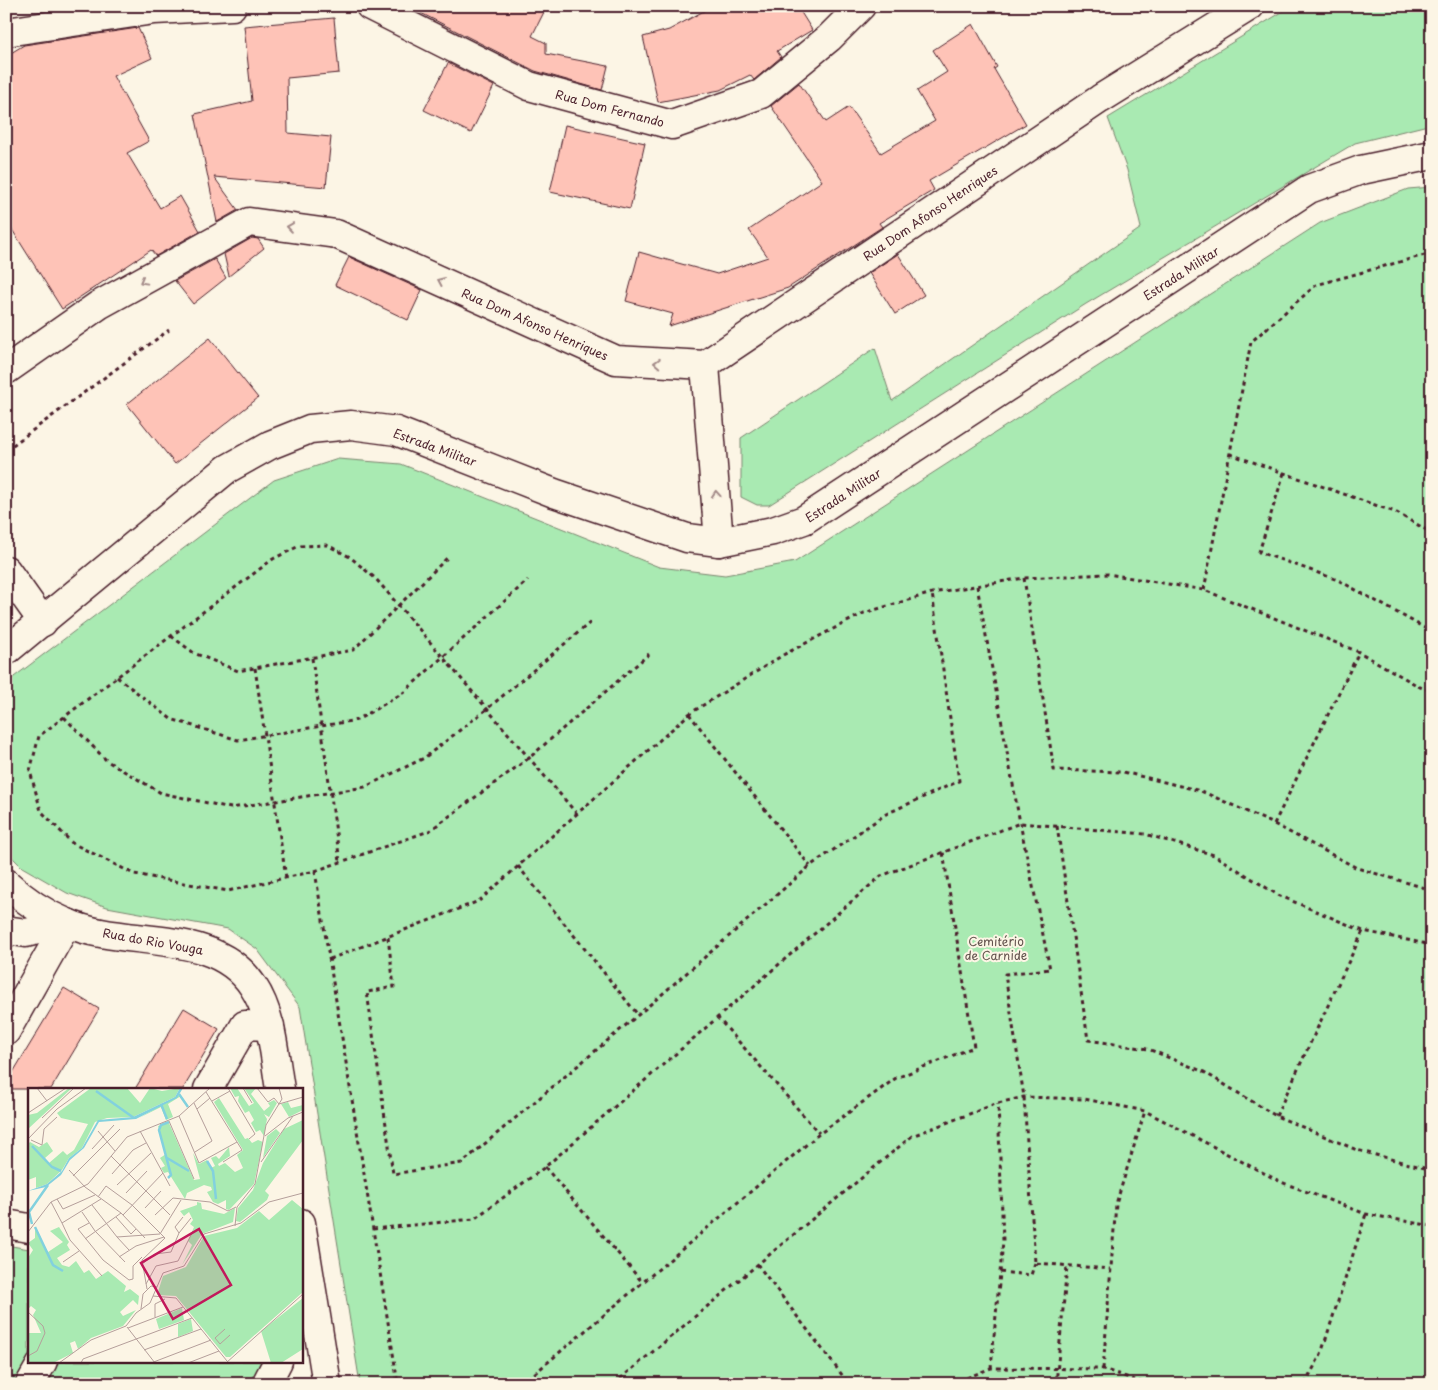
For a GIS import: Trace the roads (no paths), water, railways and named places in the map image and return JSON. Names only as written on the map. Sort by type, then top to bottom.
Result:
[{"type":"street","points":[[6,32],[154,10],[232,6]]},
{"type":"street","name":"Rua Dom Fernando","points":[[370,6],[529,86],[672,125],[761,94],[829,38],[861,6]]},
{"type":"street","name":"Rua Dom Afonso Henriques","points":[[6,370],[99,305],[249,222],[336,234],[616,360],[705,365],[1100,99],[1250,6]]},
{"type":"street","name":"Estrada Militar","points":[[6,651],[227,469],[270,446],[310,429],[352,425],[396,431],[554,493],[687,538],[719,542],[773,531],[804,520],[1309,189],[1361,170],[1432,155]]},
{"type":"street","points":[[705,365],[719,542]]},
{"type":"street","points":[[6,570],[43,622]]},
{"type":"street","name":"Rua do Rio Vouga","points":[[6,883],[33,904],[67,924],[130,939],[193,945],[207,950],[244,974],[254,987],[270,1026],[280,1088]]},
{"type":"street","points":[[6,930],[26,933],[67,924]]},
{"type":"street","points":[[6,1031],[67,924]]},
{"type":"street","points":[[209,1088],[245,1025],[270,1026]]},
{"type":"street","points":[[6,1224],[28,1228]]},
{"type":"street","points":[[302,1236],[305,1274],[327,1384]]},
{"type":"street","points":[[302,1294],[305,1274]]},
{"type":"street","points":[[30,1384],[42,1362]]},
{"type":"street","points":[[266,1384],[277,1362]]},
{"type":"park label","name":"Cemitério de Carnide","points":[[996,948]]}]
